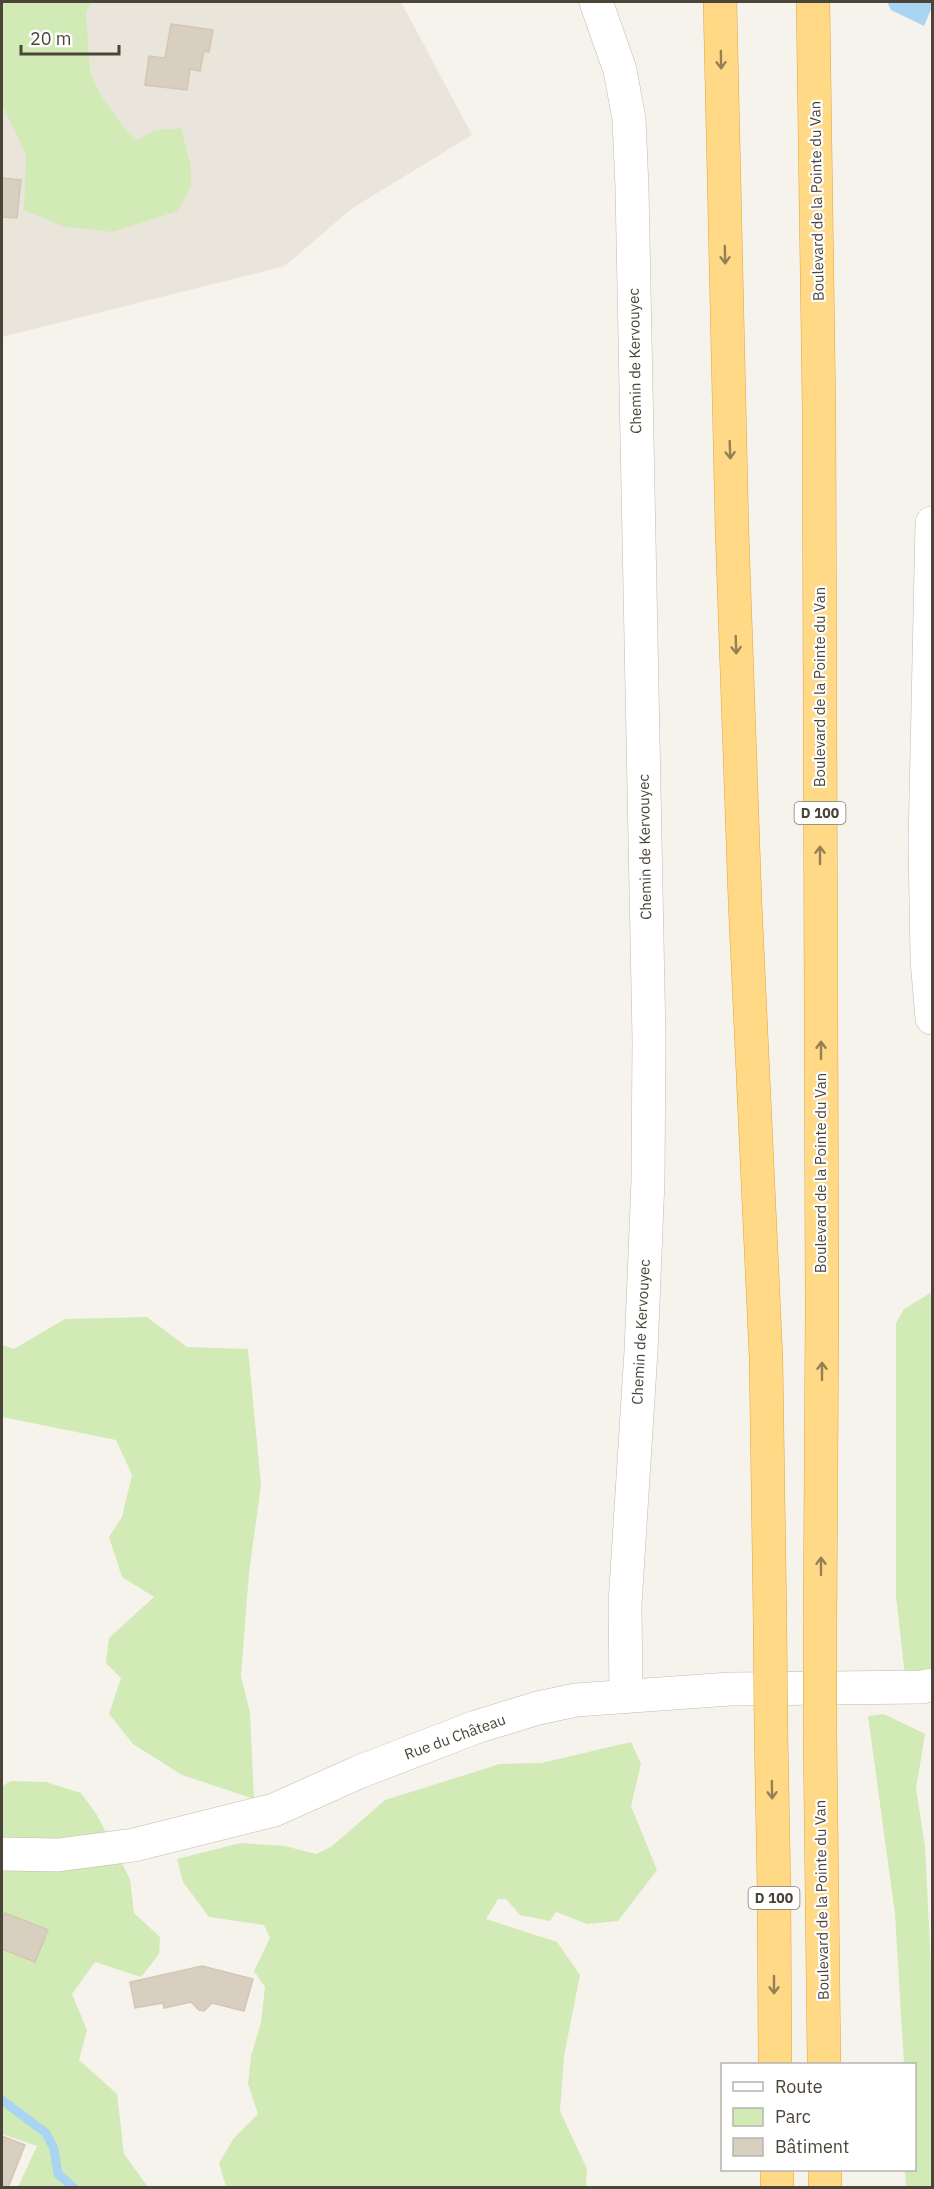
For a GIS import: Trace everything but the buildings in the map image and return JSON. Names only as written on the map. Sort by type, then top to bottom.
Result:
[{"type":"highway","name":"D 100","points":[[720,2],[732,531],[745,901],[766,1358],[775,2063]]},
{"type":"highway","name":"Boulevard de la Pointe du Van","points":[[813,2],[819,410],[822,1310],[820,1735],[824,2063]]},
{"type":"highway","points":[[777,2171],[777,2187]]},
{"type":"street","name":"Chemin de Kervouyec","points":[[596,2],[620,70],[629,119],[649,1039],[648,1191],[641,1351],[625,1604],[626,1696]]},
{"type":"street","points":[[933,523],[925,842],[927,960],[933,1018]]},
{"type":"street","name":"Rue du Château","points":[[2,1854],[58,1855],[134,1845],[273,1810],[359,1772],[477,1727],[538,1708],[576,1700],[729,1689],[929,1687]]},
{"type":"shaded area","points":[[2,2],[401,2],[472,135],[351,209],[285,266],[2,337]]},
{"type":"green space","points":[[2,2],[92,2],[86,12],[90,72],[100,94],[126,131],[138,140],[155,130],[181,128],[191,167],[191,185],[178,211],[112,232],[62,226],[24,210],[26,154],[2,105]]},
{"type":"green space","points":[[932,1292],[932,1674],[905,1676],[896,1596],[896,1323],[904,1309]]},
{"type":"green space","points":[[147,1317],[187,1347],[248,1349],[261,1485],[249,1573],[241,1676],[250,1713],[254,1799],[182,1775],[133,1744],[109,1714],[121,1678],[106,1663],[109,1638],[154,1597],[122,1577],[109,1537],[122,1517],[132,1475],[116,1440],[2,1417],[2,1345],[14,1349],[65,1319]]},
{"type":"green space","points":[[884,1714],[925,1734],[916,1789],[925,1846],[932,1986],[932,2187],[906,2187],[905,2171],[916,2171],[916,2063],[904,2063],[895,1914],[868,1716]]},
{"type":"green space","points":[[631,1742],[641,1764],[631,1806],[657,1870],[618,1921],[587,1924],[556,1912],[550,1921],[520,1915],[506,1899],[498,1899],[486,1919],[557,1942],[580,1975],[564,2056],[560,2111],[587,2169],[586,2187],[226,2187],[219,2163],[234,2138],[258,2114],[248,2084],[251,2056],[261,2023],[265,1987],[254,1971],[270,1938],[264,1925],[209,1917],[183,1882],[177,1859],[241,1843],[285,1846],[316,1854],[331,1847],[385,1800],[500,1764],[541,1763]]},
{"type":"green space","points":[[11,1781],[46,1782],[81,1793],[97,1815],[130,1879],[134,1913],[160,1937],[159,1954],[141,1977],[95,1962],[72,1994],[87,2030],[79,2060],[117,2094],[124,2154],[148,2187],[18,2187],[37,2146],[2,2134],[2,1786]]},
{"type":"water","points":[[887,2],[932,2],[932,7],[924,26],[891,10]]},
{"type":"waterway","points":[[2,2100],[46,2133],[54,2149],[58,2174],[74,2188]]}]
